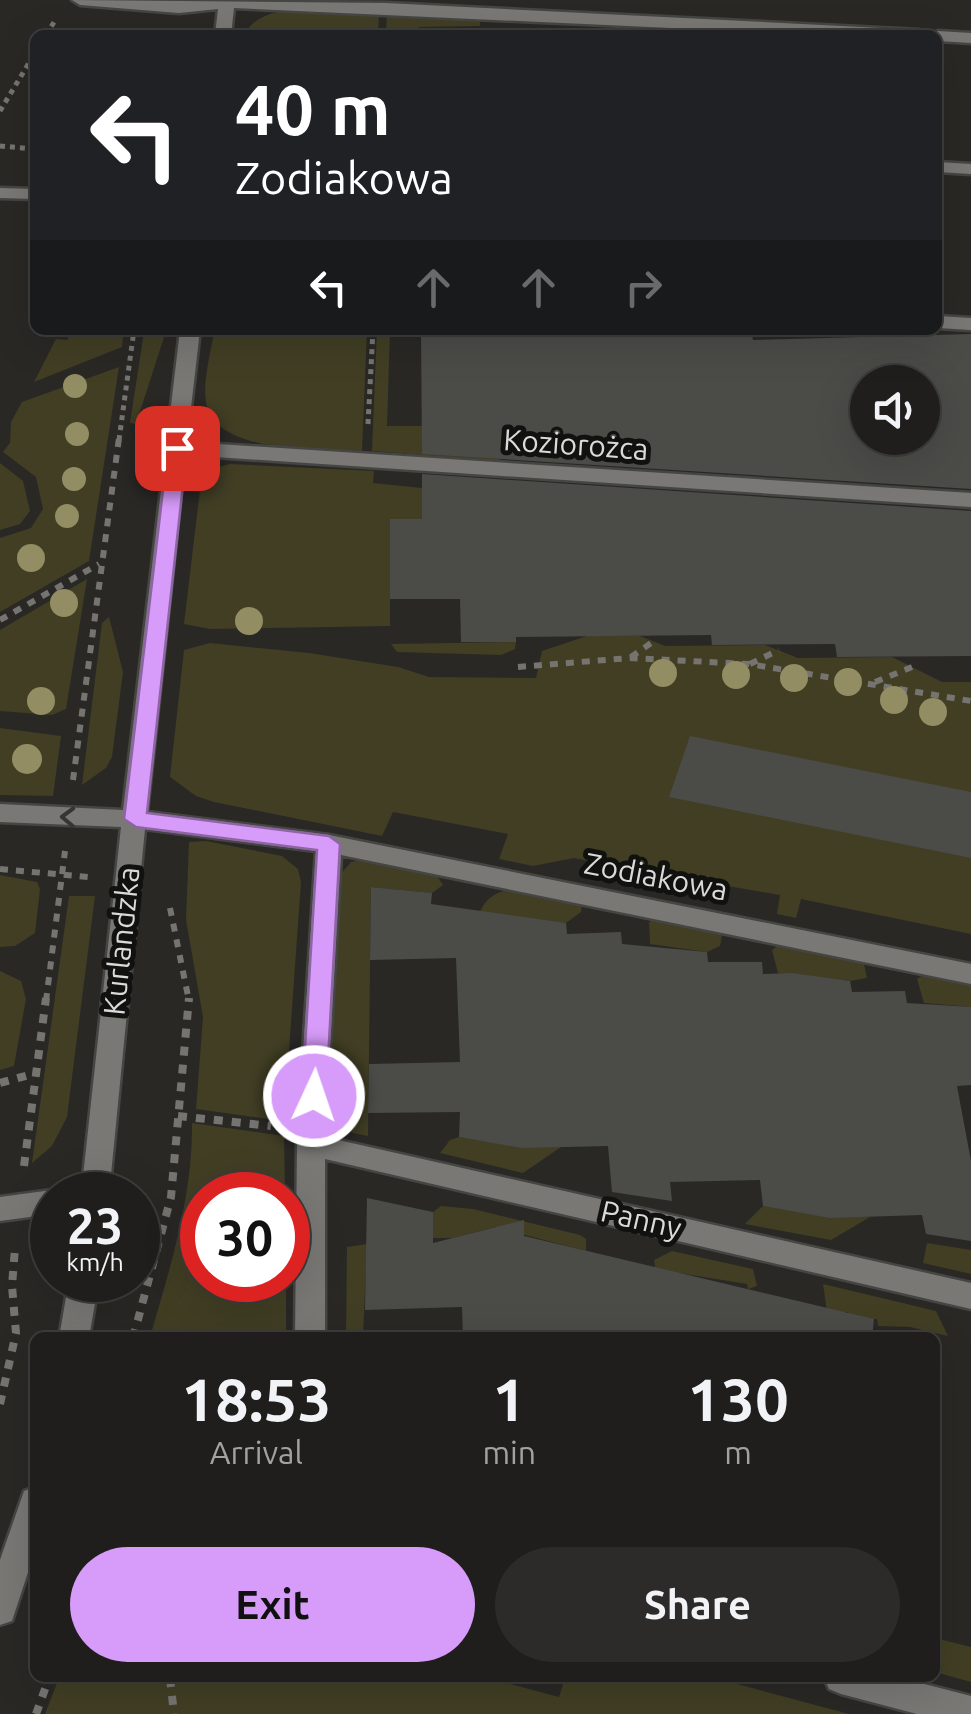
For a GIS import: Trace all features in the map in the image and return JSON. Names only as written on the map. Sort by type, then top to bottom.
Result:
[{"type":"street","points":[[80,0],[179,8],[227,2],[815,30]]},
{"type":"street","points":[[224,30],[227,2]]},
{"type":"street","points":[[942,36],[971,38]]},
{"type":"street","points":[[942,167],[971,169]]},
{"type":"street","points":[[0,193],[30,194]]},
{"type":"street","points":[[942,322],[971,324]]},
{"type":"street","name":"Kurlandzka","points":[[98,1172],[189,335]]},
{"type":"street","name":"Koziorożca","points":[[177,448],[971,500]]},
{"type":"street","name":"Zodiakowa","points":[[0,813],[136,819],[329,844],[971,974]]},
{"type":"street","points":[[310,1332],[312,1138],[329,844]]},
{"type":"street","name":"Panny","points":[[312,1138],[971,1296]]},
{"type":"street","points":[[75,1332],[80,1302]]},
{"type":"street","points":[[0,1610],[30,1517]]},
{"type":"street","points":[[856,1682],[971,1712]]},
{"type":"path","points":[[0,111],[30,61]]},
{"type":"path","points":[[0,146],[30,149]]},
{"type":"path","points":[[72,789],[133,335]]},
{"type":"path","points":[[365,462],[373,335]]},
{"type":"path","points":[[0,620],[100,564]]},
{"type":"path","points":[[630,658],[654,642]]},
{"type":"path","points":[[749,664],[779,650]]},
{"type":"path","points":[[518,667],[630,658],[749,664],[874,682],[971,702]]},
{"type":"path","points":[[874,682],[912,668]]},
{"type":"path","points":[[0,1404],[16,1333],[9,1208],[36,1073],[65,844]]},
{"type":"path","points":[[0,869],[94,878]]},
{"type":"path","points":[[135,1332],[172,1197],[189,995],[170,894]]},
{"type":"path","points":[[0,1083],[36,1073]]},
{"type":"path","points":[[178,1116],[312,1138]]},
{"type":"path","points":[[36,1714],[48,1682]]},
{"type":"path","points":[[170,1682],[174,1714]]},
{"type":"shaded area","points":[[302,9],[379,13],[378,30],[248,30],[261,18]]},
{"type":"shaded area","points":[[387,13],[480,19],[480,26],[386,30]]},
{"type":"shaded area","points":[[70,335],[123,335],[122,347],[34,382],[56,339],[67,340]]},
{"type":"shaded area","points":[[144,335],[165,335],[136,424],[130,423]]},
{"type":"shaded area","points":[[213,335],[367,335],[362,451],[277,446],[234,435],[218,424],[208,410],[206,381]]},
{"type":"shaded area","points":[[377,335],[390,335],[387,426],[422,426],[502,452],[500,461],[372,451]]},
{"type":"shaded area","points":[[119,367],[89,561],[0,612],[0,538],[31,528],[43,509],[36,477],[3,452],[10,443],[11,422],[22,402]]},
{"type":"shaded area","points":[[0,463],[23,481],[30,511],[20,524],[0,530]]},
{"type":"shaded area","points":[[230,464],[374,471],[373,483],[470,493],[470,521],[390,520],[390,626],[210,629],[184,624],[201,481],[215,468]]},
{"type":"shaded area","points":[[87,579],[66,709],[52,715],[0,711],[0,630]]},
{"type":"shaded area","points":[[109,617],[123,672],[112,757],[106,768],[82,785],[102,623]]},
{"type":"shaded area","points":[[587,636],[640,636],[665,646],[765,645],[798,658],[892,657],[942,682],[971,682],[971,934],[801,899],[796,918],[777,914],[780,895],[680,878],[662,891],[642,888],[639,870],[574,858],[533,866],[499,859],[508,834],[393,812],[382,836],[214,802],[196,796],[170,777],[184,650],[210,643],[309,653],[398,667],[429,677],[536,678],[542,651]]},
{"type":"shaded area","points":[[516,642],[515,649],[501,655],[397,652],[391,644]]},
{"type":"shaded area","points":[[0,728],[61,736],[53,796],[0,795]]},
{"type":"shaded area","points":[[206,841],[282,856],[298,869],[301,882],[284,1121],[196,1109],[203,1017],[186,920],[189,842]]},
{"type":"shaded area","points":[[366,859],[436,874],[443,885],[432,893],[371,887],[368,1136],[336,1127],[324,1112],[338,877],[351,862]]},
{"type":"shaded area","points":[[0,875],[37,882],[40,889],[35,933],[15,946],[0,947]]},
{"type":"shaded area","points":[[511,889],[582,903],[581,912],[566,923],[479,914],[491,897]]},
{"type":"shaded area","points":[[69,896],[95,896],[67,1117],[52,1146],[32,1163]]},
{"type":"shaded area","points":[[653,918],[723,931],[720,946],[707,952],[650,944],[649,923]]},
{"type":"shaded area","points":[[781,943],[863,959],[867,978],[850,981],[778,973],[772,950]]},
{"type":"shaded area","points":[[0,971],[21,981],[26,999],[14,1066],[0,1070]]},
{"type":"shaded area","points":[[928,972],[971,981],[971,1007],[924,1003],[917,979]]},
{"type":"shaded area","points":[[192,1123],[284,1136],[285,1172],[189,1172]]},
{"type":"shaded area","points":[[459,1137],[520,1147],[561,1147],[523,1173],[440,1153],[450,1140]]},
{"type":"shaded area","points":[[441,1206],[473,1209],[580,1235],[586,1239],[586,1251],[495,1227],[453,1238],[433,1238],[433,1212]]},
{"type":"shaded area","points":[[763,1206],[829,1217],[870,1217],[831,1240],[745,1224]]},
{"type":"shaded area","points":[[180,1223],[180,1302],[286,1302],[286,1332],[151,1332]]},
{"type":"shaded area","points":[[927,1243],[971,1250],[971,1274],[923,1263]]},
{"type":"shaded area","points":[[367,1244],[363,1332],[346,1332],[347,1247]]},
{"type":"shaded area","points":[[672,1251],[753,1269],[757,1286],[748,1289],[747,1284],[656,1273],[654,1260]]},
{"type":"shaded area","points":[[823,1284],[936,1311],[948,1336],[910,1327],[878,1326],[877,1319],[849,1320],[848,1312],[827,1312]]},
{"type":"shaded area","points":[[940,1639],[971,1647],[971,1682],[940,1673]]},
{"type":"shaded area","points":[[57,1682],[503,1682],[559,1697],[564,1682],[730,1682],[849,1714],[45,1714]]},
{"type":"building","points":[[971,334],[971,489],[422,454],[421,335],[752,335],[753,340]]},
{"type":"building","points":[[422,474],[971,511],[971,656],[837,657],[835,644],[712,645],[711,635],[516,637],[516,642],[461,642],[460,599],[390,599],[390,519],[422,519]]},
{"type":"building","points":[[690,736],[971,792],[971,858],[669,797]]},
{"type":"building","points":[[371,887],[432,893],[431,904],[566,923],[567,934],[621,932],[622,944],[707,952],[708,962],[762,962],[763,974],[792,973],[850,981],[852,992],[905,991],[907,1003],[971,1007],[971,1085],[957,1086],[971,1161],[971,1241],[926,1234],[922,1215],[830,1218],[763,1206],[760,1180],[670,1182],[672,1201],[612,1192],[608,1146],[522,1148],[459,1137],[460,1112],[368,1113],[369,1064],[460,1062],[456,958],[370,960]]},
{"type":"building","points":[[367,1198],[433,1212],[433,1243],[524,1220],[524,1236],[874,1319],[873,1332],[463,1332],[462,1307],[365,1310]]},
{"type":"route","points":[[177,448],[153,637],[136,819],[329,844],[314,1096]]}]
